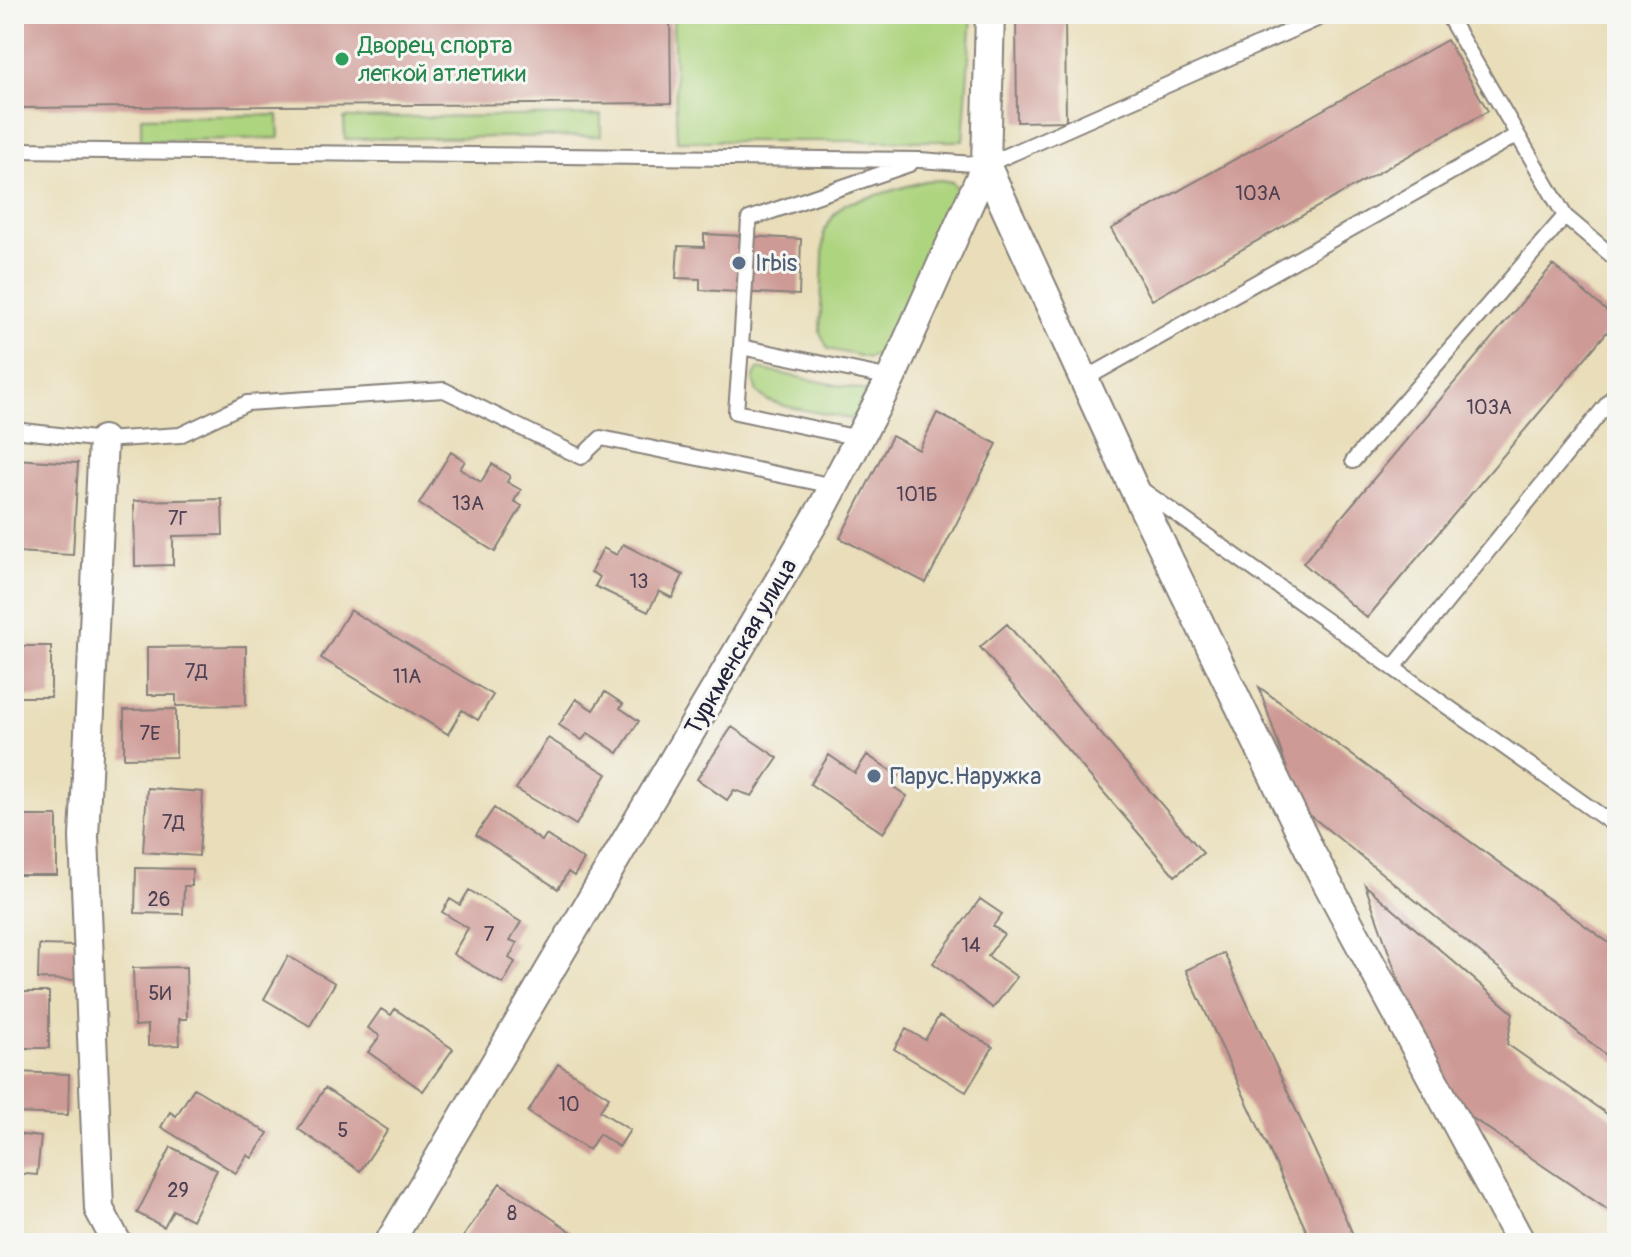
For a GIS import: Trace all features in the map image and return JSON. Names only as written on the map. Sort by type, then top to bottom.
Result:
[{"type":"street","name":"Туркменская улица","points":[[389,1243],[834,486],[891,378],[986,165],[990,14]]},
{"type":"street","points":[[986,165],[1131,482],[1311,853],[1521,1243]]},
{"type":"street","points":[[103,440],[84,837],[99,1209],[117,1243]]},
{"type":"lane","points":[[14,150],[920,160],[986,165],[1328,14]]},
{"type":"lane","points":[[1447,14],[1565,216],[1617,260]]},
{"type":"lane","points":[[1085,379],[1517,135]]},
{"type":"lane","points":[[859,438],[736,412],[749,219],[920,160]]},
{"type":"lane","points":[[1353,461],[1565,216]]},
{"type":"lane","points":[[741,347],[891,378]]},
{"type":"lane","points":[[14,430],[103,440],[180,435],[247,403],[444,390],[581,457],[601,438],[834,486]]},
{"type":"lane","points":[[1393,668],[1617,392]]},
{"type":"lane","points":[[1131,482],[1617,827]]},
{"type":"green space","points":[[673,14],[972,14],[963,141],[677,141]]},
{"type":"green space","points":[[278,115],[279,138],[141,141],[141,117]]},
{"type":"green space","points":[[601,115],[601,136],[345,139],[344,118]]},
{"type":"green space","points":[[925,181],[952,182],[963,196],[902,332],[887,347],[869,358],[828,349],[820,332],[824,231],[836,212],[845,204]]},
{"type":"green space","points":[[758,369],[871,392],[861,415],[850,419],[784,406],[767,400],[757,392],[753,379]]},
{"type":"building","name":"Дворец спорта легкой атлетики","points":[[14,14],[670,14],[671,103],[14,108]]},
{"type":"building","points":[[1016,14],[1065,14],[1066,121],[1017,122]]},
{"type":"building","points":[[1447,40],[1488,111],[1152,300],[1111,229]]},
{"type":"building","name":"Irbis","points":[[704,234],[801,239],[799,295],[700,290],[700,279],[676,278],[678,246],[704,247]]},
{"type":"building","points":[[1553,265],[1617,320],[1367,618],[1303,563]]},
{"type":"building","points":[[937,413],[997,444],[926,583],[840,538],[892,436],[919,450]]},
{"type":"building","points":[[451,452],[465,461],[460,469],[481,482],[492,464],[510,476],[507,482],[521,490],[514,501],[522,506],[495,552],[419,504]]},
{"type":"building","points":[[14,459],[78,463],[73,555],[14,552]]},
{"type":"building","points":[[222,499],[223,535],[173,536],[173,565],[135,566],[134,501]]},
{"type":"building","points":[[623,544],[683,575],[672,598],[659,591],[648,612],[595,586],[600,577],[591,572],[603,548],[617,555]]},
{"type":"building","points":[[350,610],[493,695],[478,720],[462,710],[448,734],[321,658]]},
{"type":"building","points":[[1007,624],[1203,853],[1175,876],[980,647]]},
{"type":"building","points":[[14,646],[51,646],[51,697],[14,697]]},
{"type":"building","points":[[246,646],[246,705],[176,706],[176,695],[147,695],[147,647]]},
{"type":"building","points":[[1259,687],[1617,949],[1617,1064],[1300,807]]},
{"type":"building","points":[[605,692],[623,704],[620,708],[639,721],[618,753],[588,733],[582,740],[559,725],[576,699],[593,710]]},
{"type":"building","points":[[176,709],[176,757],[124,758],[124,710]]},
{"type":"building","points":[[732,727],[778,758],[752,796],[734,790],[727,800],[697,779]]},
{"type":"building","points":[[548,738],[607,774],[576,825],[516,789]]},
{"type":"building","points":[[829,755],[855,773],[867,755],[899,776],[892,786],[907,796],[883,833],[810,784]]},
{"type":"building","points":[[147,788],[203,792],[199,856],[143,852]]},
{"type":"building","points":[[494,808],[542,841],[546,835],[584,860],[574,876],[568,872],[558,889],[476,835]]},
{"type":"building","points":[[14,816],[57,816],[57,875],[14,875]]},
{"type":"building","points":[[136,868],[192,869],[192,886],[184,886],[183,914],[135,913]]},
{"type":"building","points":[[1365,885],[1513,1013],[1507,1044],[1617,1121],[1617,1216],[1462,1111],[1420,1041]]},
{"type":"building","points":[[469,890],[521,922],[510,940],[517,943],[509,958],[515,962],[503,984],[453,954],[468,928],[442,912],[450,899],[460,905]]},
{"type":"building","points":[[980,899],[1002,914],[993,926],[1004,934],[988,956],[1017,977],[993,1008],[933,963]]},
{"type":"building","points":[[39,945],[78,946],[77,980],[38,979]]},
{"type":"building","points":[[1224,953],[1357,1243],[1312,1243],[1186,970]]},
{"type":"building","points":[[288,956],[335,983],[310,1026],[264,999]]},
{"type":"building","points":[[186,967],[187,1019],[179,1019],[180,1045],[148,1046],[148,1025],[135,1026],[133,968]]},
{"type":"building","points":[[14,992],[49,992],[49,1048],[14,1048]]},
{"type":"building","points":[[381,1009],[391,1015],[395,1009],[453,1049],[423,1091],[368,1052],[380,1036],[368,1028]]},
{"type":"building","points":[[939,1016],[993,1047],[966,1092],[894,1049],[906,1029],[925,1040]]},
{"type":"building","points":[[558,1064],[609,1097],[600,1111],[630,1130],[619,1147],[599,1134],[589,1150],[528,1112]]},
{"type":"building","points":[[14,1072],[69,1074],[68,1115],[14,1113]]},
{"type":"building","points":[[194,1088],[268,1133],[252,1158],[247,1155],[236,1173],[161,1127],[170,1112],[176,1116]]},
{"type":"building","points":[[325,1088],[388,1130],[360,1171],[298,1129]]},
{"type":"building","points":[[14,1134],[41,1137],[37,1175],[14,1173]]},
{"type":"building","points":[[171,1147],[217,1170],[192,1220],[173,1210],[164,1227],[137,1213]]},
{"type":"building","points":[[500,1183],[588,1243],[459,1243]]},
{"type":"place","name":"Дворец спорта легкой атлетики","points":[[342,59]]},
{"type":"place","name":"Irbis","points":[[739,263]]},
{"type":"place","name":"Парус.Наружка","points":[[874,776]]}]
